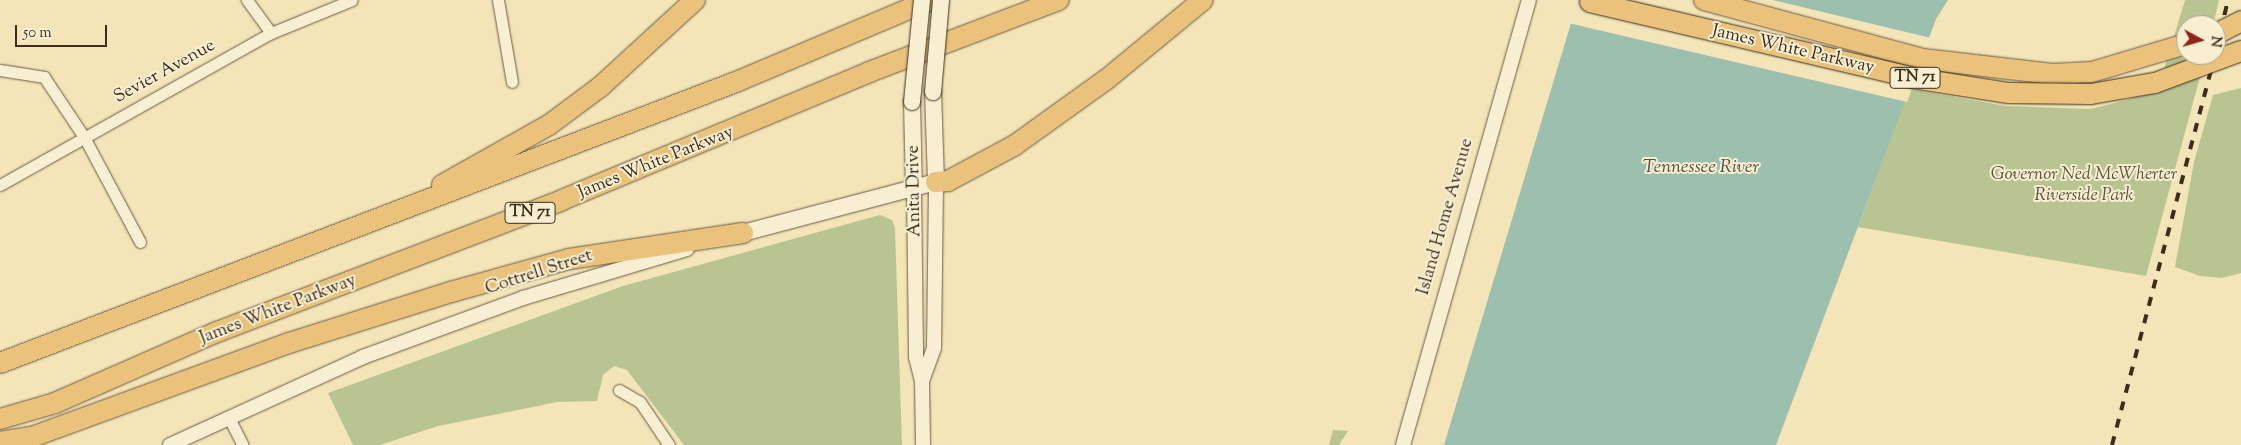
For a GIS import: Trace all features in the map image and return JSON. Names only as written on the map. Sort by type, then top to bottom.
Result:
[{"type":"highway","points":[[382,219],[549,124],[600,87],[695,0]]},
{"type":"highway","name":"TN 71","points":[[0,363],[382,219],[736,82],[930,0]]},
{"type":"highway","name":"James White Parkway","points":[[0,420],[55,403],[217,332],[562,200],[869,72],[1059,0]]},
{"type":"highway","points":[[936,182],[948,181],[1015,145],[1107,79],[1203,0]]},
{"type":"highway","name":"James White Parkway","points":[[1580,0],[1913,78],[2009,93],[2091,94],[2155,83],[2241,51]]},
{"type":"highway","name":"James White Parkway","points":[[1704,0],[1924,59],[2052,74],[2092,72],[2176,47]]},
{"type":"highway","points":[[2226,29],[2241,21]]},
{"type":"highway","points":[[0,442],[32,437],[289,343],[451,292],[569,259],[743,233]]},
{"type":"main road","name":"Anita Drive","points":[[914,188],[912,102],[922,0]]},
{"type":"main road","name":"Anita Drive","points":[[936,182],[933,92],[941,0]]},
{"type":"main road","name":"Cottrell Street","points":[[743,233],[936,182]]},
{"type":"street","points":[[247,0],[271,33]]},
{"type":"street","name":"Sevier Avenue","points":[[0,185],[271,33],[352,0]]},
{"type":"street","points":[[498,0],[512,82]]},
{"type":"street","name":"Island Home Avenue","points":[[1403,445],[1528,0]]},
{"type":"street","points":[[0,70],[25,71],[44,77],[84,137],[140,242]]},
{"type":"street","name":"Anita Drive","points":[[922,380],[934,348],[936,182]]},
{"type":"street","name":"Anita Drive","points":[[914,188],[916,357],[922,380],[923,445]]},
{"type":"street","name":"Cottrell Street","points":[[170,445],[363,357],[522,298],[743,233]]},
{"type":"street","points":[[619,390],[640,402],[669,445]]},
{"type":"street","points":[[229,418],[243,445]]},
{"type":"green space","name":"Governor Ned McWherter Riverside Park","points":[[2185,0],[2219,0],[2215,15],[2180,15]]},
{"type":"green space","name":"Governor Ned McWherter Riverside Park","points":[[2176,30],[2176,65],[2203,65],[2146,276],[1858,227],[1909,89],[2006,106],[2091,109],[2157,92]]},
{"type":"green space","points":[[2241,88],[2241,273],[2222,278],[2200,276],[2175,267],[2194,162],[2213,95]]},
{"type":"green space","points":[[880,215],[892,220],[895,228],[902,445],[684,445],[627,370],[614,366],[603,375],[597,401],[557,402],[438,426],[380,445],[353,445],[328,393],[623,286]]},
{"type":"green space","points":[[1333,430],[1348,431],[1339,445],[1329,445]]},
{"type":"water","name":"Tennessee River","points":[[1578,0],[1948,0],[1936,19],[1776,445],[1444,445]]},
{"type":"pier","points":[[1576,0],[1773,0],[1931,38],[1907,102],[1568,23]]},
{"type":"railway","points":[[2224,15],[2228,0]]},
{"type":"railway","points":[[2112,445],[2212,65]]}]
